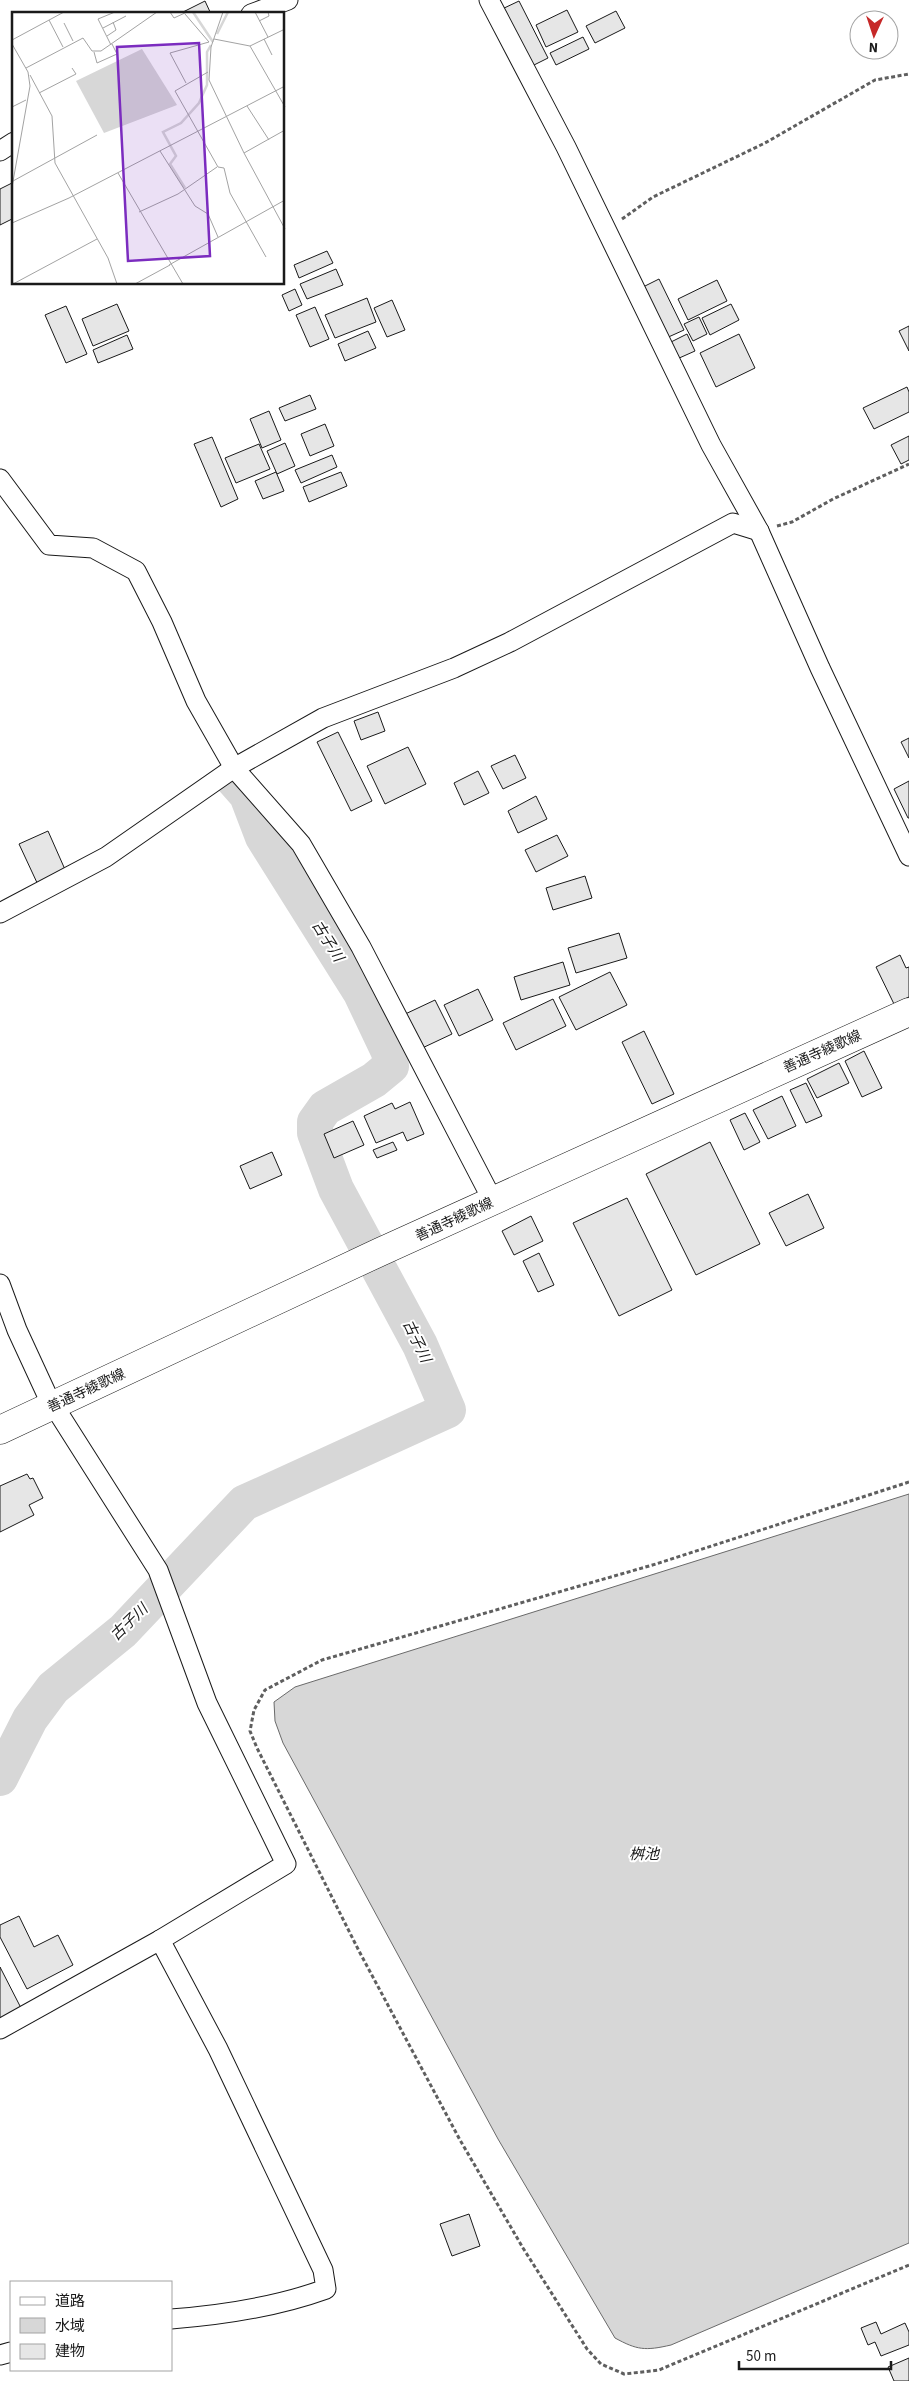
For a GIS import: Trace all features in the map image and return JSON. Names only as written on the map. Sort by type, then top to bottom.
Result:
[{"type":"main road","name":"善通寺綾歌線","points":[[0,1430],[371,1257],[909,1012]]},
{"type":"street","points":[[256,12],[288,0]]},
{"type":"street","points":[[489,0],[514,44],[607,229],[711,445],[759,531],[820,668],[909,856]]},
{"type":"street","points":[[0,151],[12,143]]},
{"type":"street","points":[[0,479],[49,546],[94,548],[136,571],[162,622],[196,701],[234,768],[302,844],[361,947],[493,1201]]},
{"type":"street","points":[[0,914],[106,857],[234,768],[323,718],[454,668],[510,642],[733,523],[759,531]]},
{"type":"street","points":[[0,1284],[17,1330],[53,1405],[158,1570],[207,1704],[286,1864],[160,1940],[0,2029]]},
{"type":"street","points":[[160,1940],[218,2049],[319,2261],[323,2270],[326,2289],[300,2298],[220,2315],[172,2319]]},
{"type":"path","points":[[607,229],[653,197],[765,143],[875,80],[909,74]]},
{"type":"path","points":[[759,531],[792,522],[833,499],[909,464]]},
{"type":"path","points":[[909,1482],[656,1564],[322,1660],[265,1690],[254,1710],[250,1731],[360,1952],[460,2140],[539,2274],[587,2349],[601,2364],[624,2374],[659,2370],[909,2265]]},
{"type":"water","name":"桝池","points":[[909,1494],[909,2243],[671,2345],[648,2349],[629,2345],[615,2338],[498,2139],[283,1743],[275,1721],[274,1702],[295,1687]]},
{"type":"building","points":[[205,1],[210,12],[183,12]]},
{"type":"building","points":[[519,1],[548,58],[528,68],[500,10]]},
{"type":"building","points":[[567,10],[578,32],[546,47],[536,25]]},
{"type":"building","points":[[616,11],[625,28],[595,43],[586,26]]},
{"type":"building","points":[[583,37],[589,49],[556,65],[550,53]]},
{"type":"building","points":[[12,183],[12,219],[0,225],[0,189]]},
{"type":"building","points":[[327,251],[333,263],[299,278],[294,265]]},
{"type":"building","points":[[336,269],[343,285],[307,299],[300,284]]},
{"type":"building","points":[[659,279],[684,330],[664,339],[639,289]]},
{"type":"building","points":[[717,280],[727,301],[688,320],[678,299]]},
{"type":"building","points":[[295,289],[302,305],[289,311],[282,295]]},
{"type":"building","points":[[367,298],[376,322],[335,338],[325,315]]},
{"type":"building","points":[[392,300],[405,330],[387,337],[374,308]]},
{"type":"building","points":[[117,304],[129,331],[93,346],[82,319]]},
{"type":"building","points":[[731,304],[739,320],[710,335],[702,318]]},
{"type":"building","points":[[66,306],[87,354],[66,363],[45,315]]},
{"type":"building","points":[[315,307],[329,339],[310,347],[296,315]]},
{"type":"building","points":[[699,317],[707,334],[693,341],[684,324]]},
{"type":"building","points":[[909,326],[909,351],[899,331]]},
{"type":"building","points":[[368,331],[376,348],[345,361],[338,344]]},
{"type":"building","points":[[687,334],[695,351],[677,359],[669,343]]},
{"type":"building","points":[[739,334],[755,368],[716,387],[700,353]]},
{"type":"building","points":[[127,335],[133,349],[98,363],[93,350]]},
{"type":"building","points":[[907,387],[909,392],[909,412],[874,429],[863,408]]},
{"type":"building","points":[[310,395],[316,409],[285,421],[279,408]]},
{"type":"building","points":[[269,411],[281,440],[262,448],[250,419]]},
{"type":"building","points":[[325,424],[334,446],[310,456],[301,434]]},
{"type":"building","points":[[909,436],[909,460],[901,464],[891,445]]},
{"type":"building","points":[[212,437],[238,499],[221,507],[194,444]]},
{"type":"building","points":[[285,443],[295,466],[277,474],[267,451]]},
{"type":"building","points":[[259,444],[270,469],[236,483],[225,458]]},
{"type":"building","points":[[332,455],[337,467],[301,483],[295,470]]},
{"type":"building","points":[[276,472],[284,491],[263,499],[255,481]]},
{"type":"building","points":[[341,472],[347,486],[309,502],[303,487]]},
{"type":"building","points":[[378,712],[385,731],[361,740],[354,721]]},
{"type":"building","points":[[338,732],[372,801],[351,811],[317,742]]},
{"type":"building","points":[[909,738],[909,758],[901,742]]},
{"type":"building","points":[[408,747],[426,784],[385,804],[367,766]]},
{"type":"building","points":[[515,755],[526,778],[503,789],[491,766]]},
{"type":"building","points":[[478,771],[489,793],[464,805],[454,783]]},
{"type":"building","points":[[909,781],[909,818],[908,818],[894,789]]},
{"type":"building","points":[[536,796],[547,819],[518,833],[508,811]]},
{"type":"building","points":[[48,831],[67,874],[39,887],[19,844]]},
{"type":"building","points":[[557,835],[568,856],[536,872],[525,850]]},
{"type":"building","points":[[585,876],[592,898],[553,910],[546,888]]},
{"type":"building","points":[[619,933],[627,958],[576,973],[568,948]]},
{"type":"building","points":[[900,955],[906,968],[909,967],[909,997],[894,1004],[876,967]]},
{"type":"building","points":[[563,962],[570,985],[521,1000],[514,977]]},
{"type":"building","points":[[610,972],[627,1005],[576,1030],[559,997]]},
{"type":"building","points":[[478,989],[493,1020],[459,1036],[444,1005]]},
{"type":"building","points":[[553,999],[566,1026],[516,1050],[503,1023]]},
{"type":"building","points":[[435,1000],[452,1034],[418,1050],[401,1016]]},
{"type":"building","points":[[644,1031],[674,1094],[652,1104],[622,1042]]},
{"type":"building","points":[[864,1051],[882,1088],[862,1097],[845,1061]]},
{"type":"building","points":[[839,1063],[849,1083],[817,1098],[807,1079]]},
{"type":"building","points":[[806,1083],[822,1116],[806,1123],[790,1090]]},
{"type":"building","points":[[782,1096],[796,1126],[768,1139],[753,1110]]},
{"type":"building","points":[[410,1102],[424,1134],[407,1141],[403,1132],[376,1143],[364,1116],[392,1103],[395,1109]]},
{"type":"building","points":[[745,1113],[760,1142],[744,1150],[730,1120]]},
{"type":"building","points":[[353,1121],[364,1145],[334,1158],[324,1134]]},
{"type":"building","points":[[393,1142],[397,1150],[377,1158],[373,1150]]},
{"type":"building","points":[[710,1142],[760,1244],[696,1275],[646,1174]]},
{"type":"building","points":[[272,1152],[282,1175],[250,1189],[240,1166]]},
{"type":"building","points":[[808,1194],[824,1228],[786,1246],[769,1213]]},
{"type":"building","points":[[627,1198],[672,1290],[619,1316],[573,1223]]},
{"type":"building","points":[[531,1216],[543,1241],[514,1255],[502,1231]]},
{"type":"building","points":[[539,1253],[554,1285],[538,1292],[523,1261]]},
{"type":"building","points":[[27,1474],[30,1479],[33,1478],[43,1498],[29,1505],[34,1515],[0,1532],[0,1486]]},
{"type":"building","points":[[19,1916],[34,1947],[58,1935],[73,1965],[27,1989],[0,1937],[0,1925]]},
{"type":"building","points":[[0,1967],[21,2008],[0,2019]]},
{"type":"building","points":[[469,2214],[480,2246],[452,2256],[440,2224]]},
{"type":"building","points":[[876,2322],[881,2334],[905,2323],[909,2332],[909,2345],[881,2356],[875,2342],[868,2345],[861,2328]]},
{"type":"building","points":[[909,2358],[909,2381],[894,2381],[888,2367]]},
{"type":"waterway","name":"古子川","points":[[0,1778],[30,1719],[53,1688],[123,1631],[244,1503],[448,1410],[420,1345],[336,1189],[315,1133],[315,1122],[325,1108],[374,1080],[391,1066],[389,1052],[361,993],[263,837],[247,795],[232,778]]}]
